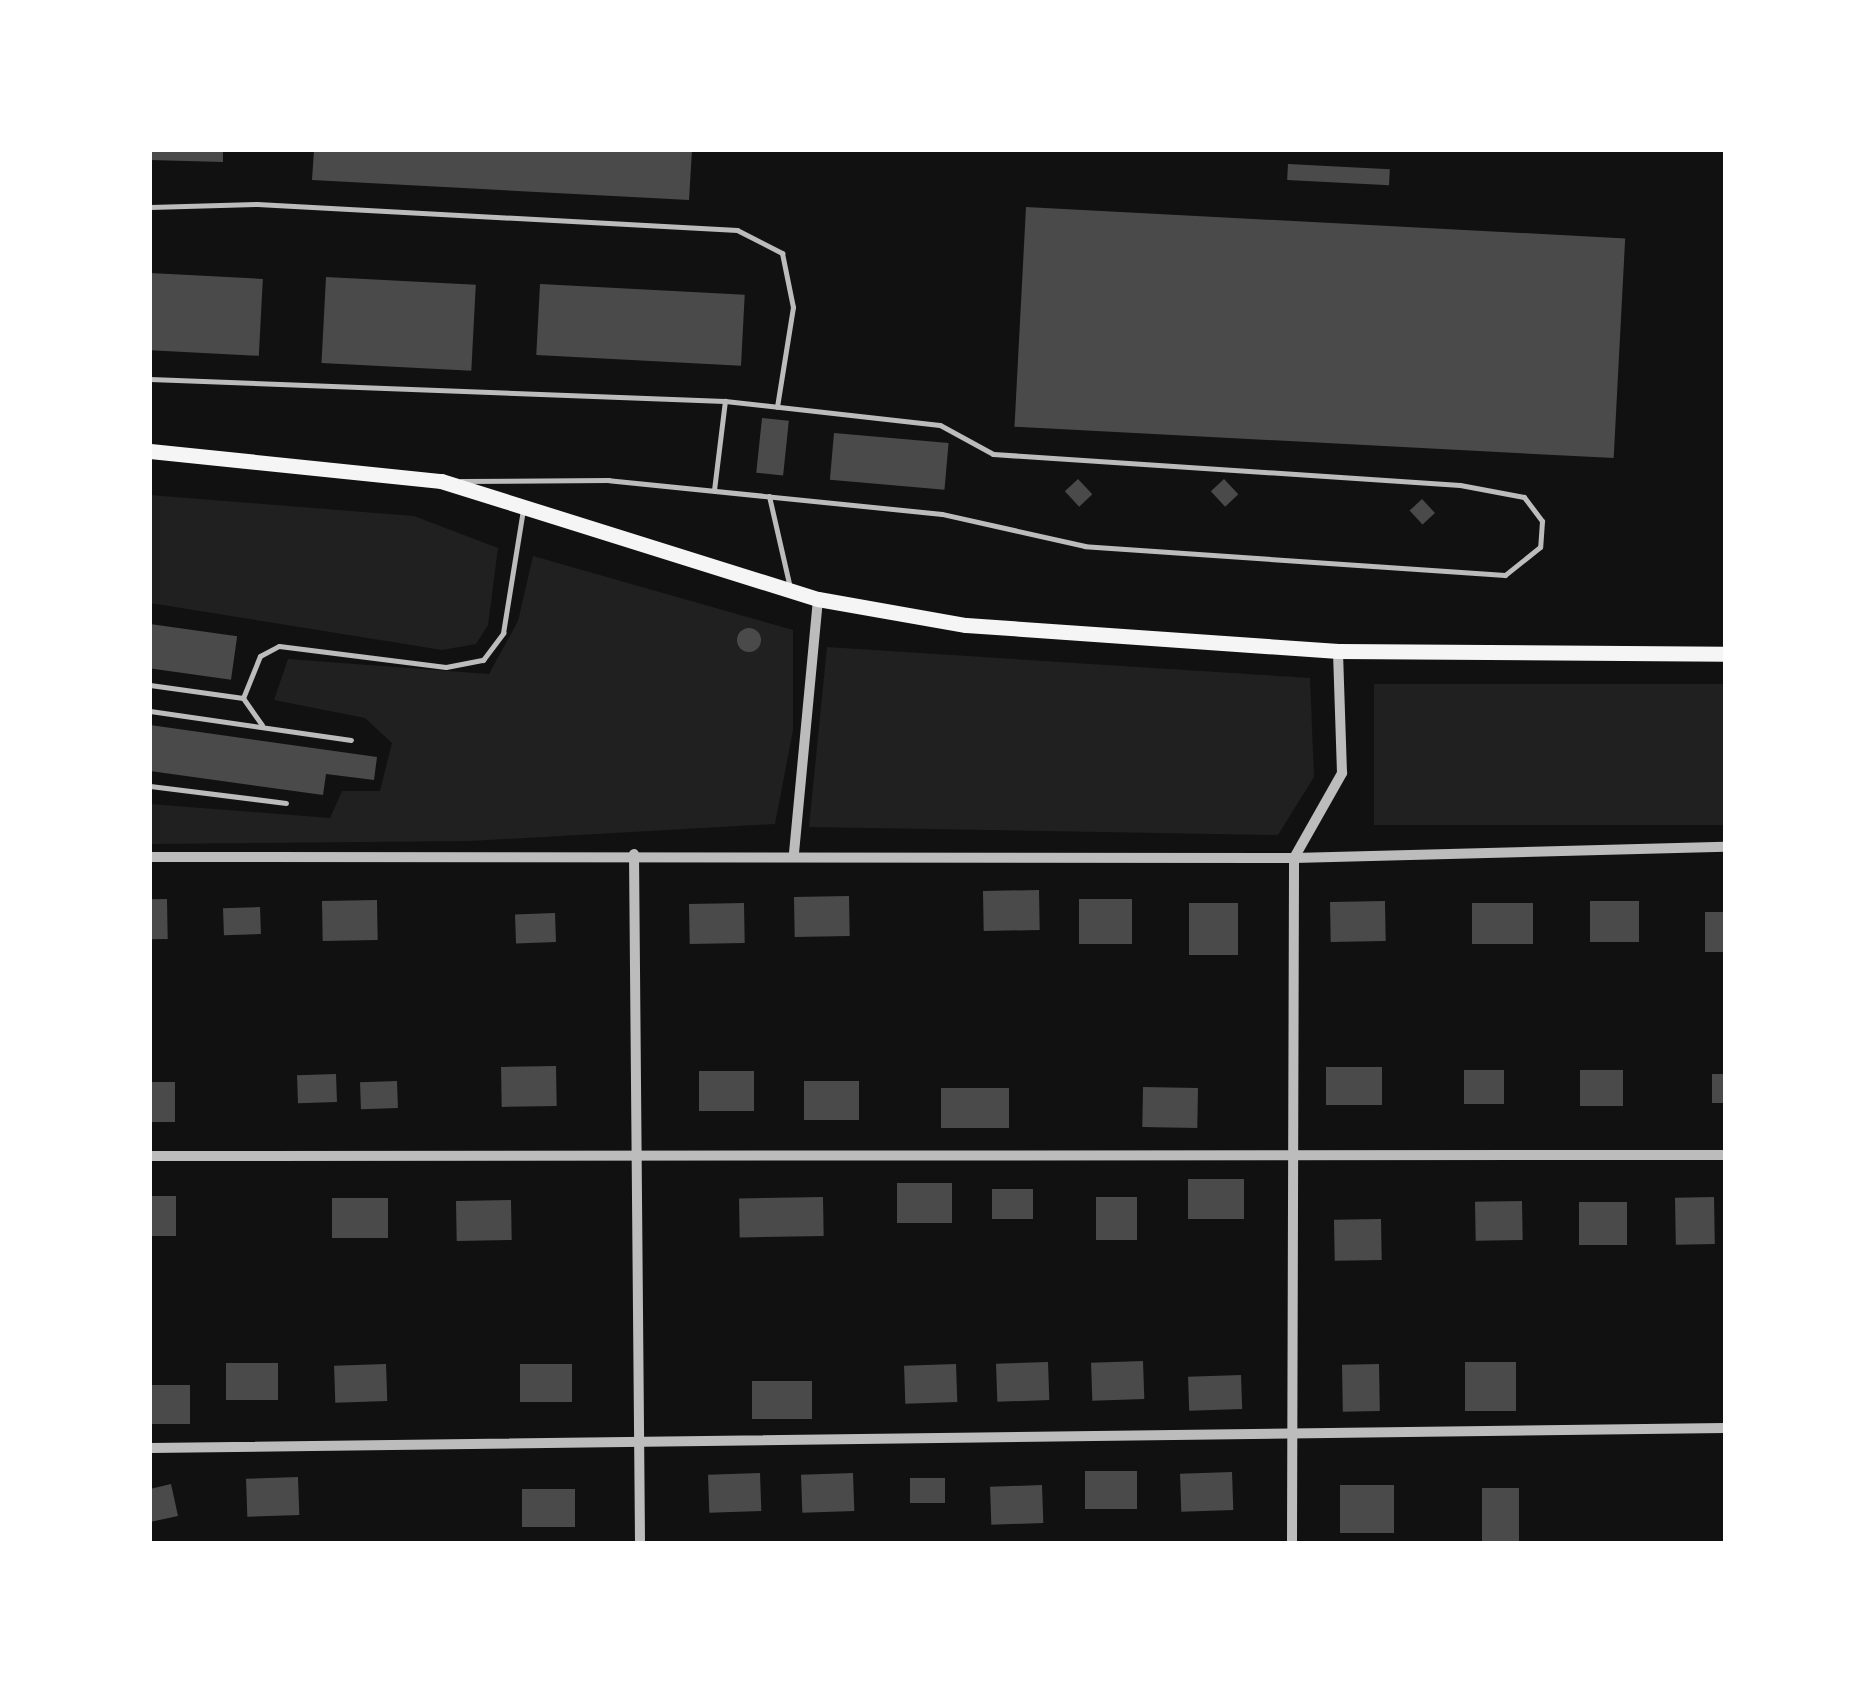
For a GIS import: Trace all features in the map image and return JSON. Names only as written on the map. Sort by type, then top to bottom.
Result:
[{"type":"main road","points":[[150,450],[441,481],[524,504],[790,591],[966,625],[1338,651],[1725,654]]},
{"type":"street","points":[[794,853],[818,598]]},
{"type":"street","points":[[1292,1543],[1295,1438],[1288,1156],[1294,858],[1342,773],[1338,651]]},
{"type":"street","points":[[150,856],[794,853],[1294,858],[1725,848]]},
{"type":"street","points":[[634,854],[640,1543]]},
{"type":"street","points":[[150,1156],[1725,1155]]},
{"type":"street","points":[[150,1448],[641,1440],[1295,1438],[1725,1428]]},
{"type":"lane","points":[[150,207],[257,204],[736,230],[782,253],[794,307],[777,406]]},
{"type":"lane","points":[[150,379],[777,406],[940,425],[993,454],[1460,486],[1524,497],[1541,534],[1524,566],[1504,575],[1085,546],[942,514],[714,490],[441,481]]},
{"type":"lane","points":[[714,490],[725,401]]},
{"type":"lane","points":[[768,495],[790,591]]},
{"type":"lane","points":[[243,698],[260,656],[279,646],[446,667],[483,660],[503,633],[524,504]]},
{"type":"lane","points":[[150,685],[243,698],[262,726]]},
{"type":"lane","points":[[150,711],[351,740]]},
{"type":"lane","points":[[150,786],[286,803]]},
{"type":"shaded area","points":[[150,495],[414,516],[498,548],[488,625],[476,644],[442,650],[150,603]]},
{"type":"shaded area","points":[[533,556],[793,630],[793,730],[775,824],[470,841],[150,844],[150,804],[330,818],[342,791],[380,791],[392,743],[365,718],[274,700],[288,659],[489,674],[518,621]]},
{"type":"shaded area","points":[[827,647],[1310,678],[1314,777],[1278,835],[809,827]]},
{"type":"shaded area","points":[[1374,684],[1725,684],[1725,825],[1374,825]]},
{"type":"building","points":[[150,150],[223,150],[223,162],[150,160]]},
{"type":"building","points":[[314,150],[692,150],[689,200],[312,180]]},
{"type":"building","points":[[1288,164],[1390,169],[1389,185],[1287,180]]},
{"type":"building","points":[[1026,207],[1625,238],[1614,458],[1014,427]]},
{"type":"building","points":[[150,273],[263,279],[259,356],[150,350]]},
{"type":"building","points":[[326,277],[476,285],[471,371],[321,363]]},
{"type":"building","points":[[540,284],[745,295],[741,366],[536,355]]},
{"type":"building","points":[[762,418],[789,421],[783,476],[756,473]]},
{"type":"building","points":[[834,433],[949,443],[944,490],[830,480]]},
{"type":"building","points":[[1078,479],[1092,494],[1079,507],[1065,491]]},
{"type":"building","points":[[1224,479],[1238,494],[1225,507],[1211,491]]},
{"type":"building","points":[[1422,499],[1435,513],[1423,524],[1410,511]]},
{"type":"building","points":[[150,624],[237,636],[231,680],[150,668]]},
{"type":"building","points":[[749,628],[761,640],[749,652],[737,640]]},
{"type":"building","points":[[150,725],[377,757],[374,780],[326,774],[323,795],[150,771]]},
{"type":"building","points":[[1039,890],[1040,930],[984,931],[983,891]]},
{"type":"building","points":[[849,896],[850,936],[795,937],[794,897]]},
{"type":"building","points":[[150,899],[167,899],[168,939],[151,939]]},
{"type":"building","points":[[1079,899],[1132,899],[1132,944],[1079,944]]},
{"type":"building","points":[[377,900],[378,940],[323,941],[322,901]]},
{"type":"building","points":[[1385,901],[1386,941],[1331,942],[1330,902]]},
{"type":"building","points":[[1590,901],[1639,901],[1639,942],[1590,942]]},
{"type":"building","points":[[744,903],[745,943],[690,944],[689,904]]},
{"type":"building","points":[[1189,903],[1238,903],[1238,955],[1189,955]]},
{"type":"building","points":[[1472,903],[1533,903],[1533,944],[1472,944]]},
{"type":"building","points":[[260,907],[261,934],[224,935],[223,908]]},
{"type":"building","points":[[1705,912],[1725,912],[1725,952],[1705,952]]},
{"type":"building","points":[[555,913],[556,942],[516,943],[515,914]]},
{"type":"building","points":[[556,1066],[557,1106],[502,1107],[501,1067]]},
{"type":"building","points":[[1326,1067],[1382,1067],[1382,1105],[1326,1105]]},
{"type":"building","points":[[1464,1070],[1504,1070],[1504,1104],[1464,1104]]},
{"type":"building","points":[[1580,1070],[1623,1070],[1623,1106],[1580,1106]]},
{"type":"building","points":[[699,1071],[754,1071],[754,1111],[699,1111]]},
{"type":"building","points":[[336,1074],[337,1102],[298,1103],[297,1075]]},
{"type":"building","points":[[1712,1074],[1725,1074],[1725,1103],[1712,1103]]},
{"type":"building","points":[[397,1081],[398,1108],[361,1109],[360,1082]]},
{"type":"building","points":[[804,1081],[859,1081],[859,1120],[804,1120]]},
{"type":"building","points":[[150,1082],[175,1082],[175,1122],[150,1122]]},
{"type":"building","points":[[1143,1087],[1198,1088],[1197,1128],[1142,1127]]},
{"type":"building","points":[[941,1088],[1009,1088],[1009,1128],[941,1128]]},
{"type":"building","points":[[1188,1179],[1244,1179],[1244,1219],[1188,1219]]},
{"type":"building","points":[[897,1183],[952,1183],[952,1223],[897,1223]]},
{"type":"building","points":[[992,1189],[1033,1189],[1033,1219],[992,1219]]},
{"type":"building","points":[[150,1196],[176,1196],[176,1236],[150,1236]]},
{"type":"building","points":[[823,1197],[824,1236],[740,1237],[739,1198]]},
{"type":"building","points":[[1096,1197],[1137,1197],[1137,1240],[1096,1240]]},
{"type":"building","points":[[1714,1197],[1715,1244],[1676,1245],[1675,1198]]},
{"type":"building","points":[[332,1198],[388,1198],[388,1238],[332,1238]]},
{"type":"building","points":[[511,1200],[512,1240],[457,1241],[456,1201]]},
{"type":"building","points":[[1522,1201],[1523,1240],[1476,1241],[1475,1202]]},
{"type":"building","points":[[1579,1202],[1627,1202],[1627,1245],[1579,1245]]},
{"type":"building","points":[[1381,1219],[1382,1260],[1335,1261],[1334,1220]]},
{"type":"building","points":[[1143,1361],[1144,1399],[1092,1401],[1091,1363]]},
{"type":"building","points":[[1048,1362],[1049,1400],[997,1402],[996,1364]]},
{"type":"building","points":[[1465,1362],[1516,1362],[1516,1411],[1465,1411]]},
{"type":"building","points":[[226,1363],[278,1363],[278,1400],[226,1400]]},
{"type":"building","points":[[386,1364],[387,1401],[335,1403],[334,1366]]},
{"type":"building","points":[[520,1364],[572,1364],[572,1402],[520,1402]]},
{"type":"building","points":[[956,1364],[957,1402],[905,1404],[904,1366]]},
{"type":"building","points":[[1379,1364],[1380,1411],[1343,1412],[1342,1365]]},
{"type":"building","points":[[1241,1375],[1242,1409],[1189,1411],[1188,1377]]},
{"type":"building","points":[[752,1381],[812,1381],[812,1419],[752,1419]]},
{"type":"building","points":[[150,1385],[190,1385],[190,1424],[150,1424]]},
{"type":"building","points":[[1085,1471],[1137,1471],[1137,1509],[1085,1509]]},
{"type":"building","points":[[1232,1472],[1233,1510],[1181,1512],[1180,1474]]},
{"type":"building","points":[[760,1473],[761,1511],[709,1513],[708,1475]]},
{"type":"building","points":[[853,1473],[854,1511],[802,1513],[801,1475]]},
{"type":"building","points":[[298,1477],[299,1515],[247,1517],[246,1479]]},
{"type":"building","points":[[910,1478],[945,1478],[945,1503],[910,1503]]},
{"type":"building","points":[[171,1484],[178,1516],[150,1522],[150,1489]]},
{"type":"building","points":[[1042,1485],[1043,1523],[991,1525],[990,1487]]},
{"type":"building","points":[[1340,1485],[1394,1485],[1394,1533],[1340,1533]]},
{"type":"building","points":[[1482,1488],[1519,1488],[1519,1542],[1482,1542]]},
{"type":"building","points":[[522,1489],[575,1489],[575,1527],[522,1527]]}]
